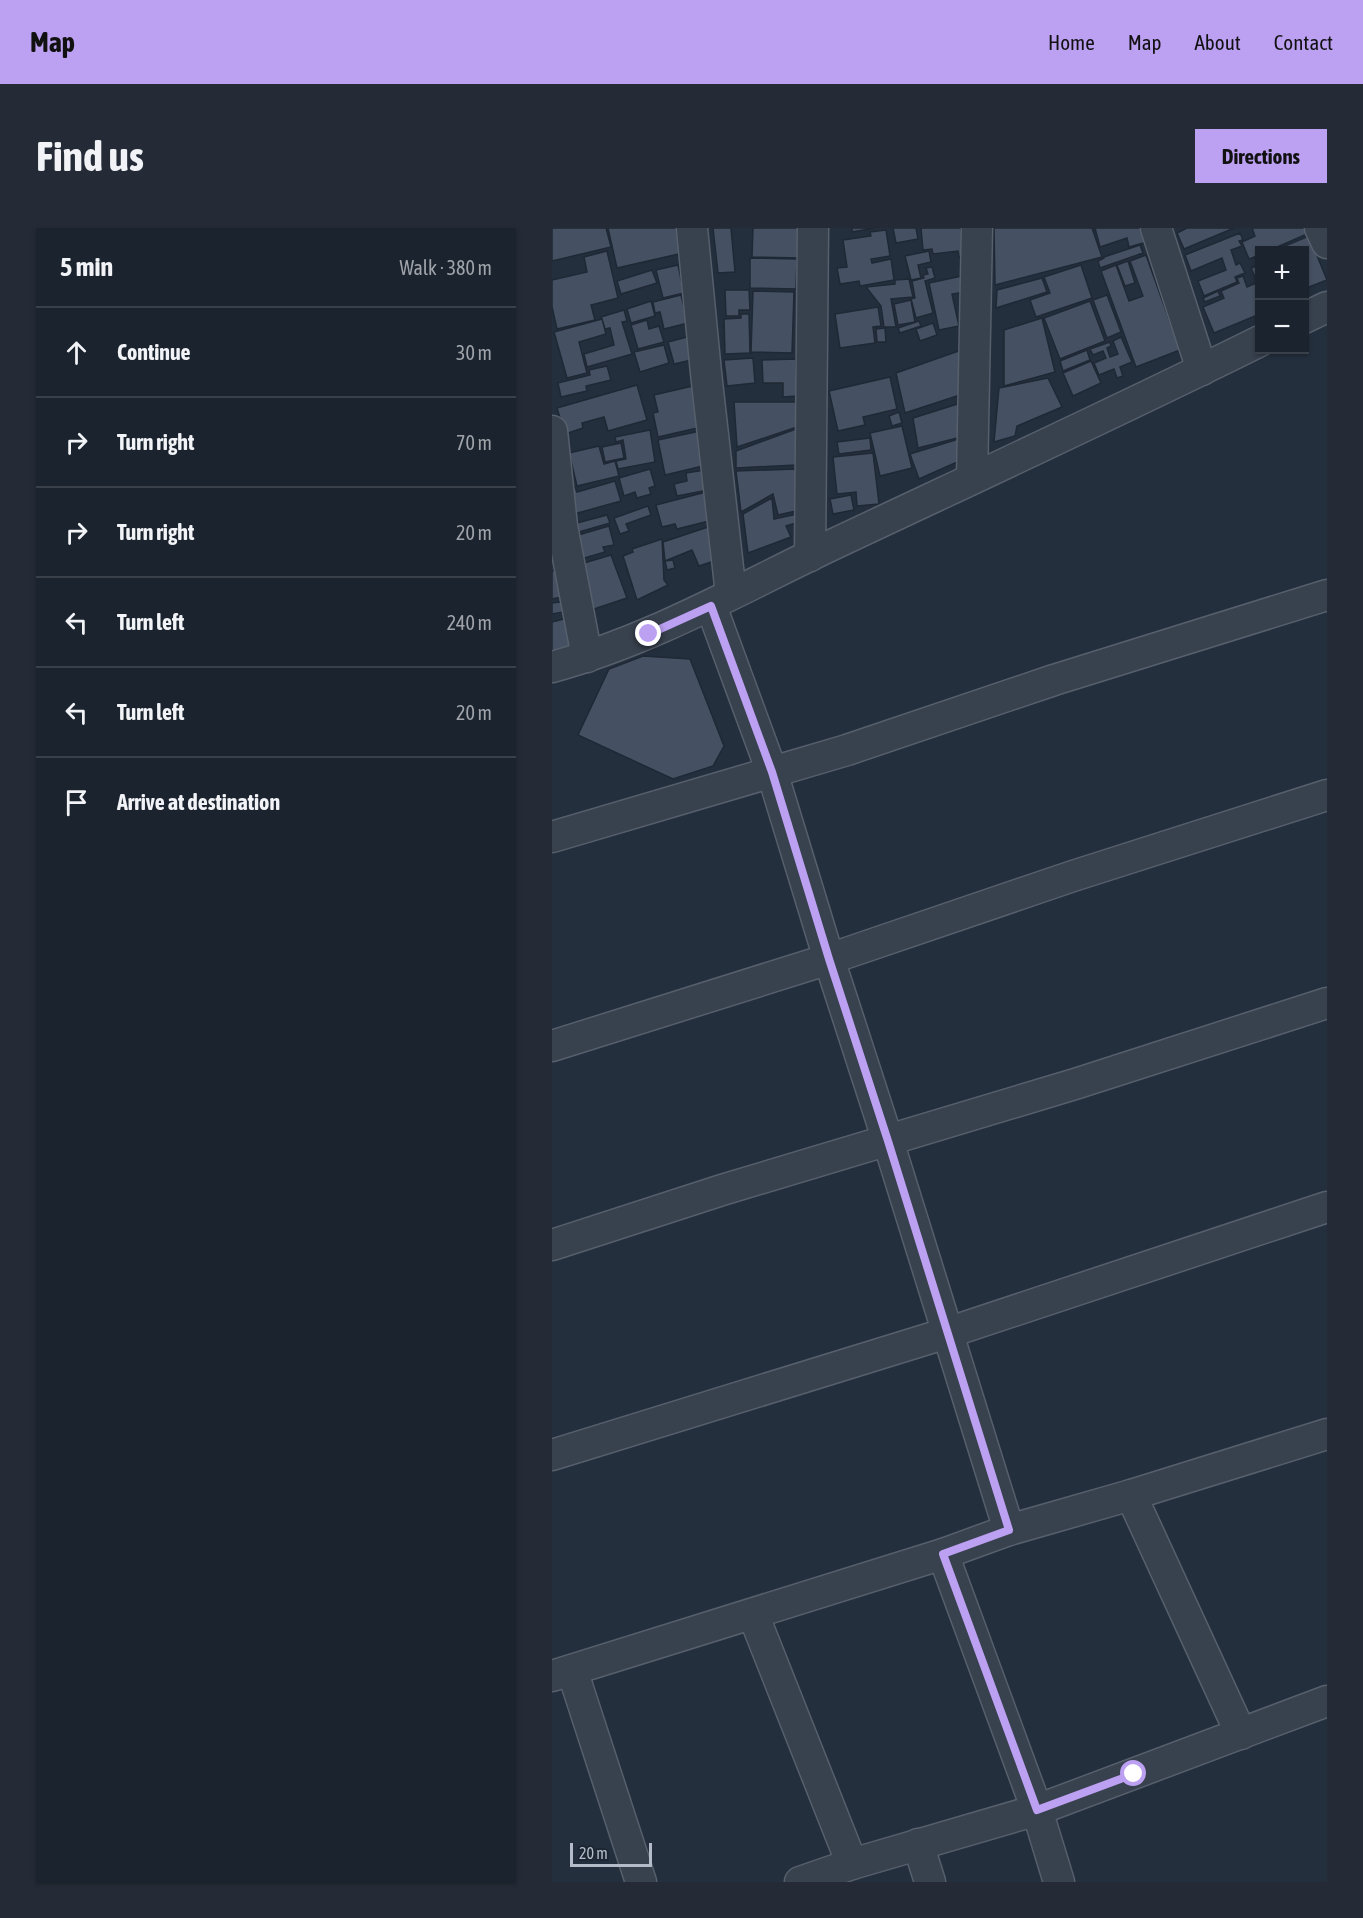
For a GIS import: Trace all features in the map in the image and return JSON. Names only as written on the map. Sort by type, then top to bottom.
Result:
[{"type":"street","points":[[692,228],[721,600],[829,959],[1009,1530]]},
{"type":"street","points":[[810,556],[813,228]]},
{"type":"street","points":[[972,479],[977,228]]},
{"type":"street","points":[[1156,228],[1202,370]]},
{"type":"street","points":[[1320,228],[1327,243]]},
{"type":"street","points":[[1309,316],[1327,307]]},
{"type":"street","points":[[552,667],[587,657],[649,634],[1255,344]]},
{"type":"street","points":[[552,431],[562,526],[587,657]]},
{"type":"street","points":[[552,837],[847,750],[1054,680],[1327,595]]},
{"type":"street","points":[[552,1046],[829,959],[1073,876],[1327,795]]},
{"type":"street","points":[[552,1245],[722,1190],[1075,1084],[1327,1003]]},
{"type":"street","points":[[552,1455],[947,1333],[1327,1207]]},
{"type":"street","points":[[640,1882],[562,1673],[943,1554],[1009,1530],[1327,1434]]},
{"type":"street","points":[[1131,1495],[1241,1734]]},
{"type":"street","points":[[943,1554],[1037,1810],[1059,1882]]},
{"type":"street","points":[[753,1614],[852,1864]]},
{"type":"street","points":[[802,1882],[852,1864],[1037,1810],[1327,1701]]},
{"type":"street","points":[[918,1844],[930,1882]]},
{"type":"building","points":[[552,228],[606,228],[611,247],[552,261]]},
{"type":"building","points":[[608,228],[677,228],[683,253],[617,268]]},
{"type":"building","points":[[713,228],[731,228],[735,272],[718,273]]},
{"type":"building","points":[[753,228],[805,228],[804,258],[752,257]]},
{"type":"building","points":[[852,228],[875,228],[852,232]]},
{"type":"building","points":[[893,228],[916,228],[918,239],[896,243]]},
{"type":"building","points":[[921,228],[961,228],[965,256],[959,257],[958,251],[933,254],[932,249],[923,250]]},
{"type":"building","points":[[994,228],[1092,228],[1102,257],[995,285]]},
{"type":"building","points":[[1095,228],[1143,228],[1147,242],[1129,247],[1127,238],[1100,247]]},
{"type":"building","points":[[1187,228],[1234,228],[1184,249],[1177,233]]},
{"type":"building","points":[[1252,228],[1304,228],[1307,234],[1279,246],[1255,246],[1255,257],[1249,259],[1242,242],[1255,236]]},
{"type":"building","points":[[886,230],[890,256],[871,259],[872,263],[891,259],[894,280],[860,286],[859,281],[840,284],[837,268],[847,267],[843,240],[871,236],[870,232]]},
{"type":"building","points":[[1240,233],[1243,240],[1239,241],[1242,246],[1231,250],[1236,265],[1240,263],[1245,273],[1235,277],[1237,282],[1204,296],[1198,281],[1226,270],[1222,258],[1191,271],[1185,255]]},
{"type":"building","points":[[1309,236],[1327,280],[1309,287],[1309,246],[1285,246]]},
{"type":"building","points":[[1140,245],[1143,253],[1100,268],[1098,261],[1104,257]]},
{"type":"building","points":[[607,251],[618,298],[591,305],[595,320],[557,329],[552,307],[552,280],[587,272],[584,257]]},
{"type":"building","points":[[929,251],[931,262],[918,265],[921,278],[911,280],[905,256]]},
{"type":"building","points":[[1146,255],[1180,350],[1136,367],[1101,271],[1116,265],[1129,301],[1143,296],[1130,261]]},
{"type":"building","points":[[750,258],[797,259],[796,289],[750,288]]},
{"type":"building","points":[[1128,261],[1135,283],[1125,286],[1117,265]]},
{"type":"building","points":[[678,265],[684,293],[663,298],[656,270]]},
{"type":"building","points":[[1081,265],[1092,298],[1036,317],[1030,300],[1050,293],[1044,277]]},
{"type":"building","points":[[932,267],[935,278],[925,281],[933,313],[916,318],[911,299],[915,298],[912,281],[924,278],[923,275],[928,274],[926,268]]},
{"type":"building","points":[[652,270],[657,283],[621,294],[617,281]]},
{"type":"building","points":[[962,276],[965,292],[952,294],[959,326],[939,330],[929,283]]},
{"type":"building","points":[[1243,276],[1247,287],[1255,283],[1255,316],[1214,333],[1203,307],[1224,298],[1221,291],[1239,283],[1237,278]]},
{"type":"building","points":[[1042,278],[1047,292],[996,308],[997,290]]},
{"type":"building","points":[[909,279],[913,297],[891,299],[896,327],[884,327],[881,306],[866,287],[895,284],[895,280]]},
{"type":"building","points":[[725,290],[749,290],[750,310],[739,310],[739,316],[726,316]]},
{"type":"building","points":[[753,291],[794,292],[792,353],[751,352]]},
{"type":"building","points":[[1218,291],[1220,296],[1205,302],[1203,298]]},
{"type":"building","points":[[681,295],[688,323],[664,329],[660,312],[655,313],[653,302]]},
{"type":"building","points":[[1107,295],[1121,332],[1107,338],[1093,300]]},
{"type":"building","points":[[911,300],[915,322],[898,325],[894,304]]},
{"type":"building","points":[[651,301],[655,316],[631,323],[627,309]]},
{"type":"building","points":[[1090,301],[1105,341],[1060,359],[1044,318]]},
{"type":"building","points":[[878,307],[881,326],[873,327],[875,343],[840,348],[835,314]]},
{"type":"building","points":[[624,310],[627,321],[622,322],[632,354],[587,367],[584,354],[614,345],[610,328],[605,329],[601,317]]},
{"type":"building","points":[[741,314],[749,314],[750,353],[725,354],[724,319],[741,318]]},
{"type":"building","points":[[1042,318],[1055,372],[1004,386],[1004,330]]},
{"type":"building","points":[[602,319],[606,334],[579,342],[587,373],[567,378],[554,332]]},
{"type":"building","points":[[647,320],[649,329],[659,326],[664,342],[638,349],[631,325]]},
{"type":"building","points":[[919,321],[921,326],[900,333],[898,328]]},
{"type":"building","points":[[933,323],[937,335],[920,341],[916,329]]},
{"type":"building","points":[[885,328],[886,342],[877,342],[876,329]]},
{"type":"building","points":[[691,336],[696,359],[674,364],[668,342]]},
{"type":"building","points":[[1121,337],[1132,362],[1120,367],[1123,376],[1117,378],[1114,369],[1099,375],[1094,363],[1106,358],[1103,351],[1093,355],[1090,349],[1110,342],[1111,346],[1107,348],[1110,357],[1118,354],[1113,341]]},
{"type":"building","points":[[664,345],[669,363],[640,372],[634,352]]},
{"type":"building","points":[[967,348],[966,393],[905,413],[896,373]]},
{"type":"building","points":[[1087,350],[1090,360],[1063,371],[1060,361]]},
{"type":"building","points":[[753,358],[755,383],[727,386],[724,360]]},
{"type":"building","points":[[796,359],[797,396],[783,397],[783,383],[763,383],[762,360]]},
{"type":"building","points":[[1091,361],[1101,383],[1073,396],[1063,373]]},
{"type":"building","points":[[607,366],[611,380],[586,386],[587,391],[561,397],[558,383],[590,375],[589,370]]},
{"type":"building","points":[[890,377],[897,409],[863,417],[865,425],[838,431],[829,391]]},
{"type":"building","points":[[1048,378],[1062,407],[1017,426],[1015,436],[994,442],[999,388]]},
{"type":"building","points":[[637,385],[647,420],[608,431],[604,417],[582,423],[583,428],[565,434],[557,408]]},
{"type":"building","points":[[697,385],[706,426],[658,437],[653,413],[658,412],[654,395]]},
{"type":"building","points":[[734,402],[796,402],[797,427],[737,447]]},
{"type":"building","points":[[964,402],[965,436],[918,448],[913,418]]},
{"type":"building","points":[[899,412],[902,423],[892,426],[889,416]]},
{"type":"building","points":[[902,426],[912,468],[880,476],[870,433]]},
{"type":"building","points":[[796,429],[796,465],[736,468],[736,451]]},
{"type":"building","points":[[650,430],[655,462],[618,469],[616,461],[626,459],[623,440],[616,442],[615,437]]},
{"type":"building","points":[[700,431],[707,465],[665,475],[658,440]]},
{"type":"building","points":[[965,437],[964,459],[919,479],[910,454]]},
{"type":"building","points":[[870,438],[871,450],[839,454],[837,442]]},
{"type":"building","points":[[621,443],[624,458],[605,462],[602,447]]},
{"type":"building","points":[[599,446],[604,464],[615,461],[619,476],[577,486],[569,453]]},
{"type":"building","points":[[873,453],[879,504],[857,506],[856,492],[837,494],[833,457]]},
{"type":"building","points":[[650,469],[655,486],[649,488],[651,494],[637,498],[635,492],[624,496],[619,478]]},
{"type":"building","points":[[797,469],[796,511],[778,515],[773,494],[741,512],[736,471]]},
{"type":"building","points":[[705,470],[708,490],[677,496],[674,484],[687,481],[686,473]]},
{"type":"building","points":[[615,481],[621,501],[574,514],[567,489],[575,487],[577,492]]},
{"type":"building","points":[[706,492],[713,520],[677,529],[675,524],[662,527],[656,505]]},
{"type":"building","points":[[851,495],[854,510],[833,514],[830,499]]},
{"type":"building","points":[[772,498],[774,519],[797,514],[796,523],[786,526],[791,537],[748,553],[743,514]]},
{"type":"building","points":[[648,506],[651,515],[626,524],[629,531],[620,534],[614,518]]},
{"type":"building","points":[[607,515],[610,523],[579,532],[577,523]]},
{"type":"building","points":[[609,526],[614,545],[603,547],[605,552],[581,559],[575,536]]},
{"type":"building","points":[[711,526],[720,559],[699,566],[692,550],[665,561],[663,542]]},
{"type":"building","points":[[662,539],[664,580],[668,585],[637,600],[623,556],[633,552],[632,549]]},
{"type":"building","points":[[611,555],[627,598],[588,611],[584,563]]},
{"type":"building","points":[[673,560],[675,568],[667,570],[665,561]]},
{"type":"building","points":[[561,569],[567,596],[552,599],[552,571]]},
{"type":"building","points":[[568,601],[569,611],[552,614],[552,603]]},
{"type":"building","points":[[572,617],[580,650],[552,652],[552,622]]},
{"type":"building","points":[[643,656],[690,659],[724,746],[713,766],[673,779],[578,735],[609,669]]},
{"type":"route","points":[[649,634],[711,606],[772,772],[1009,1530],[943,1554],[1037,1810],[1134,1774]]}]
